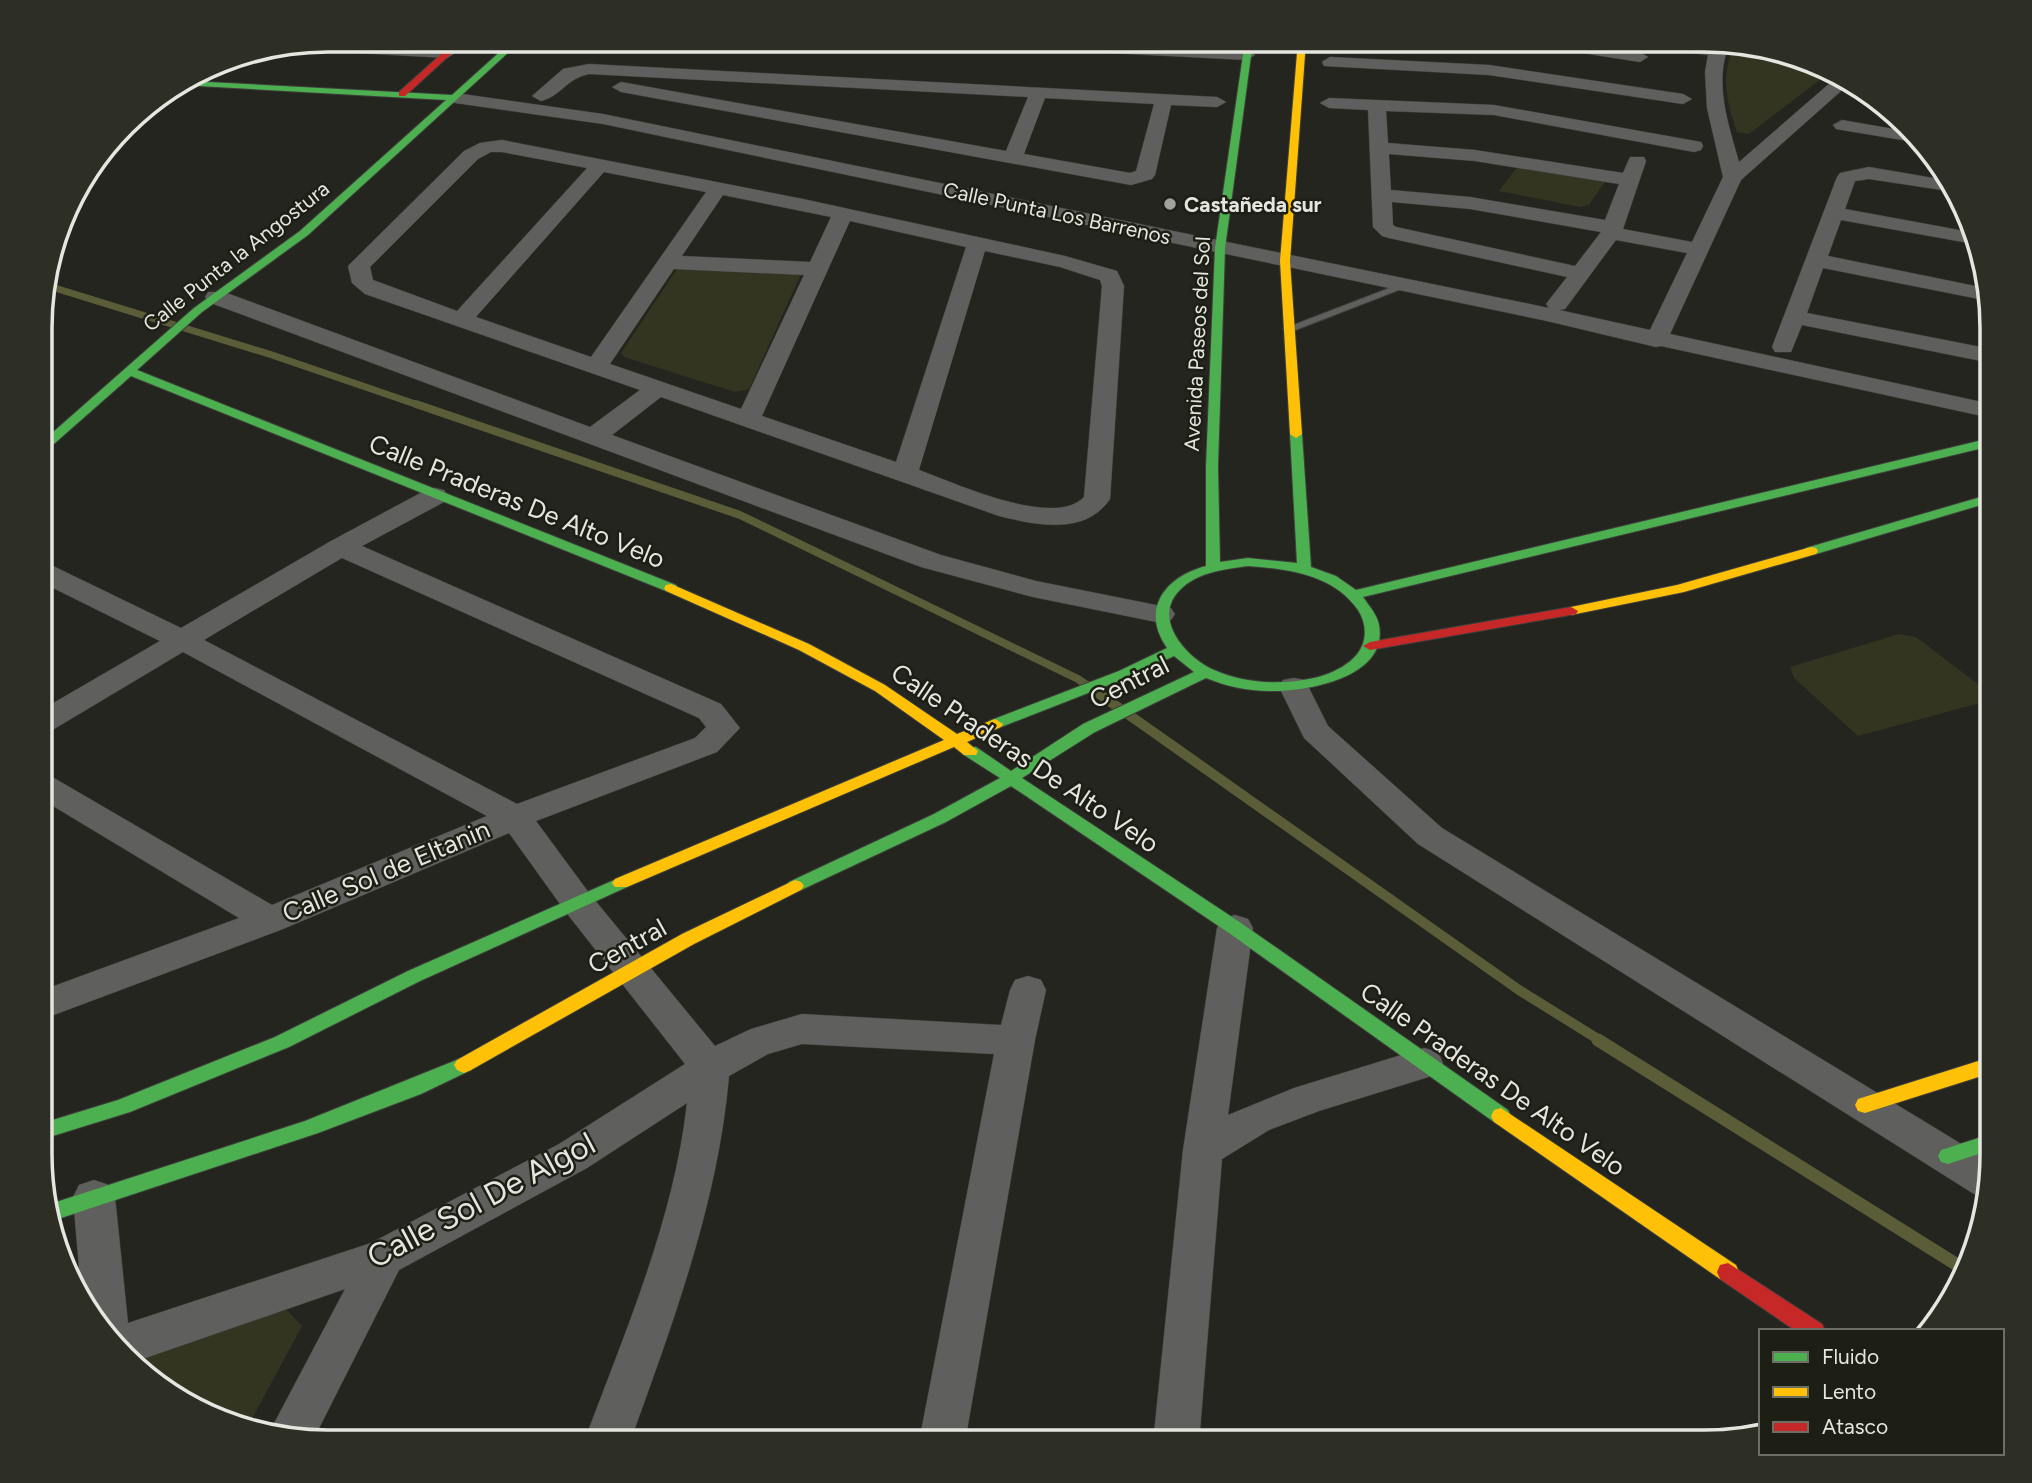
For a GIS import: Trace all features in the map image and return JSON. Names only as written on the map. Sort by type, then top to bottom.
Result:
[{"type":"street","points":[[429,52],[447,53]]},
{"type":"street","name":"Calle Punta la Angostura","points":[[52,439],[207,303],[304,233],[505,52]]},
{"type":"street","name":"Avenida Paseos del Sol","points":[[1213,568],[1212,466],[1220,248],[1247,52]]},
{"type":"street","points":[[1302,52],[1285,261],[1304,569]]},
{"type":"street","points":[[1588,52],[1638,63],[1683,99]]},
{"type":"street","points":[[1330,62],[1369,58],[1489,70],[1638,63],[1691,52]]},
{"type":"street","points":[[401,94],[447,53]]},
{"type":"street","points":[[1719,53],[1712,84],[1732,177]]},
{"type":"street","points":[[541,96],[563,77],[589,69],[912,92],[1039,93],[1217,102]]},
{"type":"street","points":[[563,77],[872,147],[1013,158],[1131,179],[1145,175],[1164,99]]},
{"type":"street","points":[[200,84],[455,99]]},
{"type":"street","points":[[1656,340],[1732,177],[1837,86]]},
{"type":"street","points":[[1013,158],[1039,93]]},
{"type":"street","name":"Calle Punta Los Barrenos","points":[[455,99],[603,119],[872,147],[1220,248],[1547,314],[1656,340],[1980,409]]},
{"type":"street","points":[[1329,103],[1494,110],[1693,146]]},
{"type":"street","points":[[1377,104],[1384,227],[1397,235],[1580,273]]},
{"type":"street","points":[[1842,125],[1891,127]]},
{"type":"street","points":[[1557,304],[1613,228],[1646,137]]},
{"type":"street","points":[[502,146],[601,164],[1091,268],[1109,276],[1113,286],[1097,499],[1088,510],[1073,517],[1008,510],[373,289],[363,283],[359,266],[471,155],[487,148],[502,146]]},
{"type":"street","points":[[1380,148],[1499,156],[1631,180]]},
{"type":"street","points":[[462,319],[601,164]]},
{"type":"street","points":[[1783,347],[1847,177],[1869,173],[1940,185]]},
{"type":"street","points":[[597,365],[718,188]]},
{"type":"street","points":[[1383,196],[1482,203],[1701,244]]},
{"type":"street","points":[[1833,213],[1964,237]]},
{"type":"street","points":[[749,418],[843,214]]},
{"type":"street","points":[[905,473],[977,243]]},
{"type":"street","points":[[1816,260],[1977,293]]},
{"type":"street","points":[[669,262],[818,269]]},
{"type":"street","points":[[207,303],[594,436],[932,561],[1033,589],[1161,614]]},
{"type":"street","points":[[1794,317],[1980,354]]},
{"type":"street","name":"Calle Praderas De Alto Velo","points":[[129,371],[435,496],[671,588],[804,647],[880,688],[956,738],[1010,779],[1234,928],[1424,1063],[1811,1329]]},
{"type":"street","points":[[594,436],[659,387]]},
{"type":"street","points":[[1354,595],[1980,445]]},
{"type":"street","points":[[52,717],[341,547],[435,496]]},
{"type":"street","points":[[1370,646],[1503,625],[1679,589],[1980,501]]},
{"type":"street","name":"Calle Sol de Eltanin","points":[[52,1002],[270,920],[515,817],[706,746],[724,728],[710,711],[341,547]]},
{"type":"street","points":[[1248,562],[1304,569],[1323,576],[1354,595],[1371,620],[1373,633],[1370,646],[1362,658],[1335,677],[1294,687],[1248,685],[1206,672],[1175,650],[1162,626],[1164,602],[1171,591],[1182,581],[1213,568],[1248,562]]},
{"type":"street","points":[[52,576],[182,640],[515,817],[577,902],[710,1068],[704,1134],[678,1239],[611,1430]]},
{"type":"street","points":[[52,1128],[123,1106],[282,1042],[414,976],[577,902],[956,738],[1124,674],[1175,650]]},
{"type":"street","name":"Central","points":[[58,1210],[309,1130],[427,1083],[545,1022],[632,969],[725,920],[885,845],[1010,779],[1049,751],[1158,691],[1206,672]]},
{"type":"street","points":[[1294,687],[1315,731],[1430,836],[1979,1175]]},
{"type":"street","points":[[52,791],[270,920]]},
{"type":"street","points":[[1177,1430],[1203,1150],[1234,928]]},
{"type":"street","points":[[944,1430],[1016,1040],[1028,990]]},
{"type":"street","name":"Calle Sol De Algol","points":[[127,1344],[384,1257],[573,1156],[746,1045],[767,1036],[802,1029],[1016,1040]]},
{"type":"street","points":[[1203,1150],[1255,1119],[1308,1098],[1424,1063]]},
{"type":"street","points":[[1865,1105],[1980,1068]]},
{"type":"street","points":[[1948,1156],[1980,1146]]},
{"type":"street","points":[[94,1197],[106,1318]]},
{"type":"street","points":[[295,1428],[384,1257]]},
{"type":"lane","points":[[1289,329],[1404,286]]},
{"type":"green space","points":[[1740,55],[1775,62],[1821,79],[1749,134],[1737,132],[1726,88],[1730,56]]},
{"type":"green space","points":[[1521,162],[1606,180],[1589,205],[1580,207],[1499,191]]},
{"type":"green space","points":[[677,269],[801,274],[749,389],[735,392],[624,357],[621,353]]},
{"type":"green space","points":[[1899,634],[1916,637],[1980,686],[1980,703],[1858,736],[1794,678],[1790,667]]},
{"type":"green space","points":[[279,1302],[302,1326],[252,1419],[223,1410],[190,1394],[143,1359]]},
{"type":"waterway","points":[[56,288],[272,355],[421,406]]},
{"type":"waterway","points":[[416,404],[740,515],[1078,679],[1091,688]]},
{"type":"waterway","points":[[1088,686],[1519,990],[1601,1041]]},
{"type":"waterway","points":[[1598,1040],[1957,1265]]},
{"type":"traffic: fast","points":[[52,439],[198,310],[304,233],[505,52]]},
{"type":"traffic: fast","points":[[1213,567],[1212,466],[1220,248],[1247,52]]},
{"type":"traffic: fast","points":[[200,84],[455,98]]},
{"type":"traffic: fast","points":[[129,371],[671,588]]},
{"type":"traffic: fast","points":[[1296,434],[1304,569]]},
{"type":"traffic: fast","points":[[1354,595],[1980,445]]},
{"type":"traffic: fast","points":[[1811,551],[1980,501]]},
{"type":"traffic: fast","points":[[1248,562],[1299,568],[1332,579],[1346,588],[1358,600],[1372,625],[1372,636],[1364,655],[1350,668],[1326,679],[1299,685],[1269,687],[1223,679],[1195,666],[1183,657],[1165,631],[1164,606],[1169,593],[1179,583],[1205,570],[1248,562]]},
{"type":"traffic: fast","points":[[995,724],[1124,674],[1175,650]]},
{"type":"traffic: fast","points":[[795,886],[940,818],[1009,780],[1089,728],[1206,672]]},
{"type":"traffic: fast","points":[[970,751],[1235,928],[1501,1116]]},
{"type":"traffic: fast","points":[[52,1128],[123,1106],[282,1042],[414,976],[621,883]]},
{"type":"traffic: fast","points":[[58,1210],[363,1109],[464,1065]]},
{"type":"traffic: fast","points":[[1948,1156],[1980,1146]]},
{"type":"traffic: slow","points":[[1296,434],[1285,261],[1301,52]]},
{"type":"traffic: slow","points":[[1571,611],[1679,589],[1811,551]]},
{"type":"traffic: slow","points":[[671,588],[804,647],[880,688],[970,751]]},
{"type":"traffic: slow","points":[[621,883],[995,724]]},
{"type":"traffic: slow","points":[[464,1065],[688,939],[795,886]]},
{"type":"traffic: slow","points":[[1865,1105],[1980,1068]]},
{"type":"traffic: slow","points":[[1501,1116],[1728,1272]]},
{"type":"traffic: jam","points":[[402,94],[449,52]]},
{"type":"traffic: jam","points":[[1370,646],[1571,611]]},
{"type":"traffic: jam","points":[[1728,1272],[1811,1329]]},
{"type":"place","name":"Castañeda sur","points":[[1170,204]]}]
